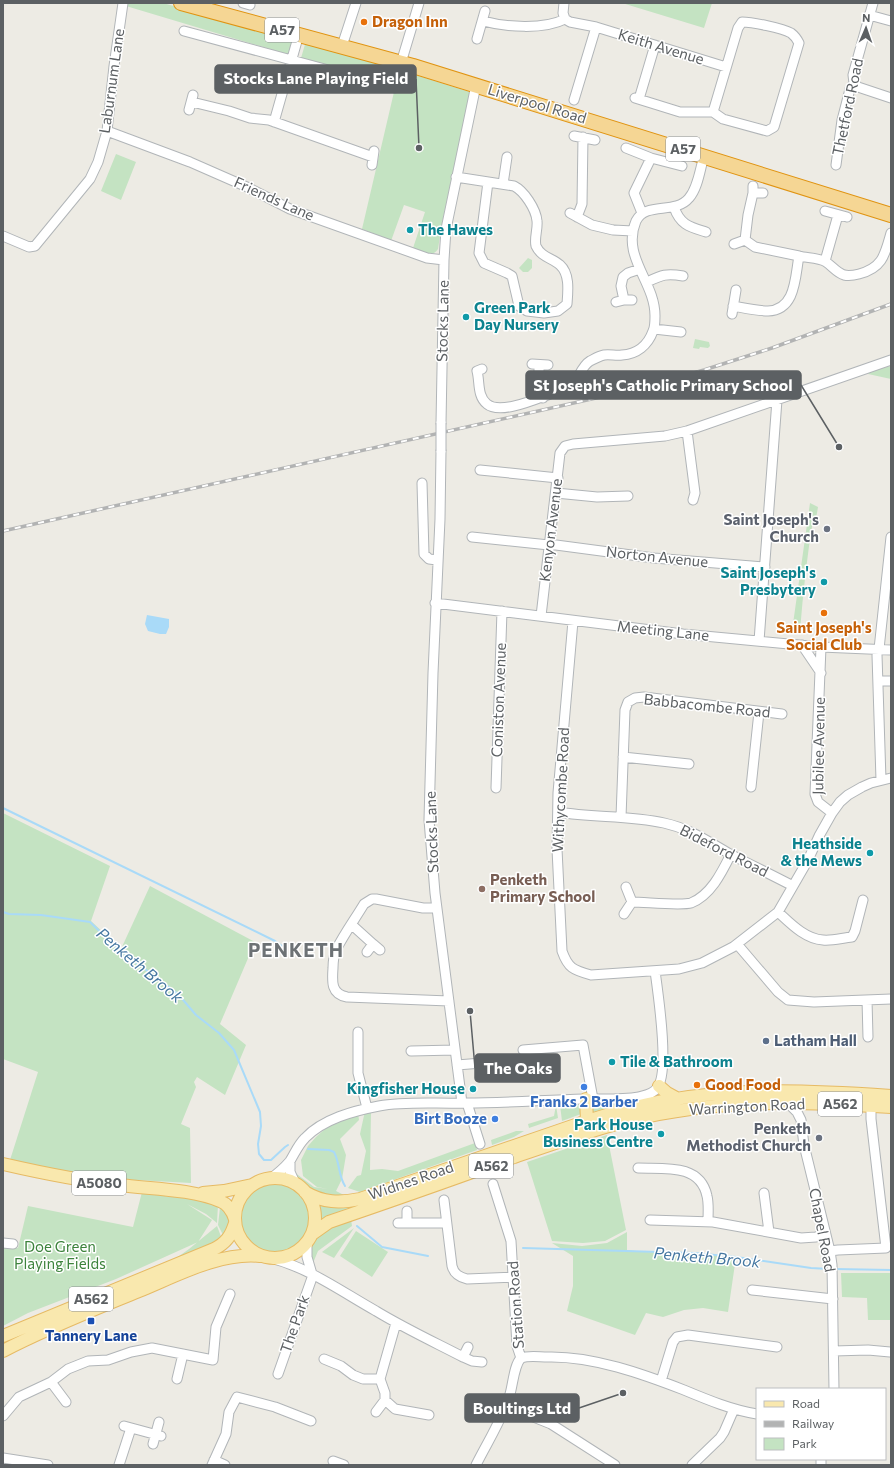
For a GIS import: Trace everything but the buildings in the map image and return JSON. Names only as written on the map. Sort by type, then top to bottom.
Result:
[{"type":"highway","name":"Liverpool Road","points":[[181,3],[299,34],[476,85],[891,215]]},
{"type":"main road","points":[[659,1086],[667,1093],[678,1099]]},
{"type":"main road","name":"Warrington Road","points":[[678,1099],[730,1093],[794,1091],[891,1096]]},
{"type":"main road","points":[[587,1121],[590,1099]]},
{"type":"main road","name":"Widnes Road","points":[[300,1188],[319,1199],[334,1202],[347,1202],[360,1199],[587,1121],[621,1111],[678,1099]]},
{"type":"main road","name":"Warrington Road","points":[[675,1111],[731,1104],[805,1103],[891,1107]]},
{"type":"main road","name":"Widnes Road","points":[[309,1237],[329,1222],[579,1135],[613,1124],[675,1111]]},
{"type":"main road","name":"A5080","points":[[3,1164],[85,1181],[196,1194],[216,1199],[226,1204],[231,1210],[235,1221]]},
{"type":"main road","name":"A562","points":[[3,1336],[214,1248],[226,1241],[232,1231],[235,1221],[236,1206],[246,1191],[254,1185],[270,1179],[284,1180],[300,1188]]},
{"type":"main road","name":"A5080","points":[[196,1194],[224,1191],[254,1185]]},
{"type":"main road","points":[[300,1188],[312,1202],[316,1216],[314,1228],[309,1237]]},
{"type":"main road","points":[[235,1221],[237,1231],[247,1249],[265,1257]]},
{"type":"main road","name":"A562","points":[[3,1351],[61,1324],[215,1261],[243,1255],[279,1257],[292,1253],[302,1246],[309,1237]]},
{"type":"street","name":"Laburnum Lane","points":[[3,236],[29,247],[35,246],[90,179],[98,162],[107,131],[123,3]]},
{"type":"street","points":[[342,46],[356,3]]},
{"type":"street","points":[[401,63],[419,3]]},
{"type":"street","points":[[483,21],[500,25],[514,26],[555,24],[565,18],[563,12],[564,3]]},
{"type":"street","name":"Thetford Road","points":[[836,165],[843,115],[850,90],[854,83],[854,75],[873,3]]},
{"type":"street","points":[[477,40],[486,11]]},
{"type":"street","points":[[869,15],[891,21]]},
{"type":"street","name":"Keith Avenue","points":[[565,18],[570,22],[596,27],[726,67]]},
{"type":"street","points":[[655,45],[637,99],[680,112],[713,112],[723,119],[767,131],[774,127],[799,43],[796,38],[790,33],[750,22],[742,22],[738,28],[713,112]]},
{"type":"street","points":[[574,100],[596,27]]},
{"type":"street","points":[[184,31],[395,88]]},
{"type":"street","points":[[274,122],[299,34]]},
{"type":"street","points":[[854,83],[858,87],[891,98]]},
{"type":"street","name":"Stocks Lane","points":[[464,1103],[457,1065],[436,908],[430,820],[435,603],[441,451],[444,260],[446,229],[476,85]]},
{"type":"street","points":[[191,102],[229,111],[250,118],[274,122],[373,158]]},
{"type":"street","name":"Friends Lane","points":[[107,131],[197,165],[247,187],[290,209],[427,258],[444,260]]},
{"type":"street","points":[[595,140],[579,137],[582,204],[574,215],[592,225],[613,230],[633,231]]},
{"type":"street","points":[[626,148],[651,158],[682,166]]},
{"type":"street","points":[[482,369],[477,371],[481,398],[492,408],[500,409],[543,398],[552,393],[561,392],[570,388],[578,379],[588,362],[602,355],[622,355],[639,350],[648,342],[654,329],[654,305],[646,282],[633,254],[631,240],[633,231],[637,220],[642,213],[658,208],[674,207],[685,202],[692,193],[704,156]]},
{"type":"street","points":[[503,184],[507,158]]},
{"type":"street","points":[[642,213],[634,193],[651,158]]},
{"type":"street","points":[[456,177],[514,186],[521,189],[535,212],[537,221],[536,244],[538,249],[542,254],[561,266],[567,276],[567,304],[558,311],[527,311],[519,306],[512,276],[484,263],[479,253],[488,182]]},
{"type":"street","points":[[745,240],[753,190],[764,193]]},
{"type":"street","points":[[674,207],[678,218],[684,223],[690,227],[706,232]]},
{"type":"street","points":[[825,211],[843,216],[825,261]]},
{"type":"street","points":[[745,240],[755,247],[825,261],[835,270],[844,275],[853,275],[865,272],[879,264],[883,258],[891,233]]},
{"type":"street","points":[[734,244],[745,240]]},
{"type":"street","points":[[736,290],[733,310],[768,311],[782,306],[788,302],[792,294],[799,256]]},
{"type":"street","points":[[624,301],[621,286],[623,277],[628,273],[640,269]]},
{"type":"street","points":[[646,282],[663,274],[683,276]]},
{"type":"street","points":[[654,329],[681,332]]},
{"type":"street","points":[[693,500],[695,493],[687,431],[891,360]]},
{"type":"street","points":[[540,364],[539,381],[543,398]]},
{"type":"street","points":[[759,641],[777,400]]},
{"type":"street","name":"Kenyon Avenue","points":[[541,616],[560,453],[565,446],[665,436],[687,431]]},
{"type":"street","points":[[480,470],[558,478]]},
{"type":"street","points":[[421,481],[424,554],[428,559],[437,560]]},
{"type":"street","points":[[556,493],[597,497],[628,497]]},
{"type":"street","name":"Norton Avenue","points":[[472,536],[654,558],[764,567]]},
{"type":"street","points":[[881,780],[878,652],[891,537]]},
{"type":"street","name":"Meeting Lane","points":[[435,603],[573,621],[759,641],[878,652],[891,650]]},
{"type":"street","name":"Coniston Avenue","points":[[496,788],[502,611]]},
{"type":"street","name":"Withycombe Road","points":[[573,621],[558,793],[557,849],[562,951],[566,963],[576,971],[590,975],[679,969],[702,963],[733,948],[778,912]]},
{"type":"street","points":[[802,645],[821,673]]},
{"type":"street","name":"Jubilee Avenue","points":[[822,647],[816,794],[818,802],[832,813]]},
{"type":"street","points":[[878,681],[891,681]]},
{"type":"street","name":"Babbacombe Road","points":[[621,817],[625,710],[628,702],[635,698],[644,697],[782,714]]},
{"type":"street","points":[[751,787],[759,712]]},
{"type":"street","points":[[624,757],[689,764]]},
{"type":"street","points":[[863,900],[856,931],[852,937],[823,940],[814,938],[798,929],[778,912],[808,860],[818,836],[840,802],[854,790],[891,778]]},
{"type":"street","name":"Bideford Road","points":[[558,812],[578,816],[645,819],[689,830],[731,854],[793,886]]},
{"type":"street","points":[[632,902],[690,903],[706,893],[715,882],[731,854]]},
{"type":"street","points":[[626,887],[632,902]]},
{"type":"street","points":[[436,908],[423,908],[380,899],[372,899],[364,904],[334,955],[332,984],[333,988],[338,994],[347,997],[449,1001]]},
{"type":"street","points":[[624,914],[632,902]]},
{"type":"street","points":[[352,925],[380,950]]},
{"type":"street","points":[[367,952],[373,944]]},
{"type":"street","points":[[737,944],[785,999],[814,1002],[891,999]]},
{"type":"street","points":[[270,1179],[290,1161],[297,1147],[306,1137],[331,1120],[367,1108],[392,1104],[637,1097],[651,1093],[659,1086],[663,1068],[660,1007],[655,971]]},
{"type":"street","points":[[867,1000],[868,1036]]},
{"type":"street","points":[[358,1032],[358,1073],[367,1108]]},
{"type":"street","points":[[523,1050],[583,1045],[590,1099]]},
{"type":"street","points":[[411,1050],[455,1050]]},
{"type":"street","points":[[457,1065],[520,1060]]},
{"type":"street","points":[[794,1091],[800,1095],[805,1103]]},
{"type":"street","points":[[464,1103],[480,1144]]},
{"type":"street","name":"Chapel Road","points":[[788,1103],[797,1112],[801,1120],[804,1145],[830,1251],[833,1299],[834,1388]]},
{"type":"street","name":"Chapel Road","points":[[801,1120],[804,1114],[805,1103]]},
{"type":"street","points":[[830,1251],[886,1248],[871,1119],[871,1106]]},
{"type":"street","points":[[290,1161],[290,1172],[300,1188]]},
{"type":"street","points":[[638,1168],[679,1169],[692,1175],[702,1185],[706,1194],[708,1221]]},
{"type":"street","name":"Station Road","points":[[479,1464],[506,1406],[513,1383],[516,1365],[521,1358],[517,1346],[511,1241],[490,1183]]},
{"type":"street","points":[[764,1192],[769,1232]]},
{"type":"street","points":[[444,1200],[452,1266],[455,1273],[467,1279],[513,1277]]},
{"type":"street","points":[[407,1211],[403,1223],[446,1223]]},
{"type":"street","points":[[650,1220],[708,1221],[801,1238],[816,1237],[825,1233]]},
{"type":"street","name":"The Park","points":[[278,1374],[312,1274],[307,1257],[309,1237]]},
{"type":"street","points":[[3,1243],[13,1244]]},
{"type":"street","name":"The Park","points":[[265,1257],[289,1264],[312,1274],[396,1323],[463,1357],[472,1361],[482,1362]]},
{"type":"street","points":[[752,1290],[833,1299]]},
{"type":"street","points":[[3,1416],[19,1397],[51,1382],[68,1369],[88,1361],[108,1360],[131,1352],[152,1348],[213,1360],[216,1327],[230,1294]]},
{"type":"street","points":[[376,1412],[385,1400],[385,1392],[380,1379],[396,1323]]},
{"type":"street","points":[[661,1381],[673,1342],[677,1337],[688,1335],[777,1347]]},
{"type":"street","points":[[463,1357],[468,1347]]},
{"type":"street","points":[[834,1351],[868,1350],[890,1352]]},
{"type":"street","points":[[177,1379],[183,1354]]},
{"type":"street","points":[[521,1358],[554,1356],[574,1358],[636,1373],[734,1409],[756,1414]]},
{"type":"street","points":[[324,1359],[341,1366],[353,1376],[363,1379],[380,1379]]},
{"type":"street","points":[[51,1382],[66,1402]]},
{"type":"street","points":[[225,1465],[213,1462],[226,1434],[229,1412],[237,1397],[275,1407],[311,1421]]},
{"type":"street","points":[[385,1400],[395,1409],[429,1415]]},
{"type":"street","points":[[506,1406],[551,1424],[616,1465]]},
{"type":"street","points":[[692,1465],[703,1461],[724,1432],[734,1409]]},
{"type":"street","points":[[119,1465],[128,1427],[157,1438],[159,1422]]},
{"type":"street","points":[[3,1458],[48,1465]]},
{"type":"street","points":[[333,1461],[343,1465]]},
{"type":"green space","points":[[128,3],[163,3],[298,41],[293,56],[126,6]]},
{"type":"green space","points":[[622,3],[712,3],[704,28]]},
{"type":"green space","points":[[306,41],[470,92],[442,223],[438,249],[436,252],[430,254],[413,248],[425,212],[404,205],[391,241],[362,229],[395,83],[301,58]]},
{"type":"green space","points":[[116,154],[136,162],[121,200],[101,191]]},
{"type":"green space","points":[[528,258],[532,260],[532,268],[528,272],[523,272],[519,268]]},
{"type":"green space","points":[[695,339],[709,342],[710,346],[708,348],[693,348]]},
{"type":"green space","points":[[891,366],[891,379],[868,374],[870,371]]},
{"type":"green space","points":[[810,503],[818,507],[816,519],[813,520],[809,547],[800,631],[792,631]]},
{"type":"green space","points":[[3,813],[110,866],[91,921],[121,949],[150,886],[255,942],[220,1024],[246,1045],[225,1095],[197,1077],[194,1082],[196,1087],[181,1124],[190,1128],[191,1183],[99,1178],[10,1160],[38,1072],[3,1059]]},
{"type":"green space","points":[[634,1103],[600,1112],[591,1112],[590,1106],[592,1104]]},
{"type":"green space","points":[[579,1104],[581,1106],[581,1114],[562,1121],[560,1105]]},
{"type":"green space","points":[[556,1105],[558,1118],[529,1128],[528,1124],[554,1116]]},
{"type":"green space","points":[[365,1111],[371,1112],[370,1170],[382,1169],[398,1171],[475,1143],[477,1150],[360,1192],[348,1188],[357,1176],[361,1175],[366,1151],[360,1134]]},
{"type":"green space","points":[[358,1113],[359,1120],[340,1139],[346,1155],[342,1179],[336,1191],[346,1196],[339,1199],[310,1191],[297,1179],[294,1172],[314,1187],[328,1189],[317,1187],[303,1176],[301,1160],[308,1146],[334,1121]]},
{"type":"green space","points":[[516,1131],[524,1131],[514,1137],[492,1145],[491,1140]]},
{"type":"green space","points":[[607,1135],[626,1230],[605,1241],[583,1243],[552,1241],[527,1162]]},
{"type":"green space","points":[[271,1184],[288,1186],[300,1194],[308,1204],[311,1217],[308,1230],[302,1241],[290,1249],[273,1253],[259,1251],[248,1244],[242,1234],[240,1222],[241,1209],[247,1198],[257,1189]]},
{"type":"green space","name":"Doe Green Playing Fields","points":[[142,1192],[170,1197],[171,1194],[218,1205],[217,1223],[206,1214],[187,1204],[212,1220],[198,1242],[116,1279],[28,1313],[3,1326],[3,1248],[18,1248],[28,1206],[133,1227]]},
{"type":"green space","points":[[319,1204],[347,1205],[349,1212],[320,1222]]},
{"type":"green space","points":[[220,1207],[228,1213],[230,1224],[223,1235],[218,1225]]},
{"type":"green space","points":[[351,1219],[352,1226],[318,1251],[313,1263],[309,1257],[310,1246],[318,1234],[334,1225]]},
{"type":"green space","points":[[217,1226],[222,1239],[176,1260],[175,1259],[189,1249]]},
{"type":"green space","points":[[354,1228],[334,1258],[322,1252]]},
{"type":"green space","points":[[356,1231],[388,1252],[372,1277],[340,1256]]},
{"type":"green space","points":[[627,1232],[627,1250],[644,1252],[694,1253],[736,1257],[728,1312],[703,1308],[684,1310],[663,1317],[646,1313],[635,1335],[567,1311],[573,1286],[573,1256],[552,1243],[582,1246],[607,1243]]},
{"type":"green space","points":[[841,1273],[891,1273],[891,1320],[868,1320],[867,1298],[842,1297]]},
{"type":"water","points":[[147,615],[169,619],[169,627],[166,634],[148,631],[145,624]]},
{"type":"waterway","points":[[3,808],[275,941],[282,946]]},
{"type":"waterway","name":"Penketh Brook","points":[[3,912],[9,914],[41,915],[90,922],[117,948],[178,994],[196,1015],[219,1033],[234,1050],[260,1112],[261,1126],[258,1144],[259,1154],[264,1160],[271,1160],[288,1145]]},
{"type":"waterway","name":"Penketh Brook","points":[[308,1149],[329,1150],[334,1152],[341,1178],[345,1186]]},
{"type":"waterway","name":"Penketh Brook","points":[[357,1226],[382,1247],[428,1256]]},
{"type":"waterway","name":"Penketh Brook","points":[[523,1248],[694,1253],[829,1269]]},
{"type":"waterway","name":"Penketh Brook","points":[[835,1269],[891,1270]]},
{"type":"railway","points":[[3,531],[645,387],[772,348],[891,304]]},
{"type":"place","name":"Dragon Inn","points":[[364,22]]},
{"type":"place","name":"Stocks Lane Playing Field","points":[[419,148]]},
{"type":"place","name":"The Hawes","points":[[410,230]]},
{"type":"place","name":"Green Park Day Nursery","points":[[466,317]]},
{"type":"place","name":"St Joseph's Catholic Primary School","points":[[839,447]]},
{"type":"place","name":"Saint Joseph's Church","points":[[827,529]]},
{"type":"place","name":"Saint Joseph's Presbytery","points":[[824,582]]},
{"type":"place","name":"Saint Joseph's Social Club","points":[[824,613]]},
{"type":"place","name":"Heathside & the Mews","points":[[870,853]]},
{"type":"place","name":"Penketh Primary School","points":[[482,889]]},
{"type":"place","name":"The Oaks","points":[[470,1011]]},
{"type":"place","name":"Latham Hall","points":[[766,1041]]},
{"type":"place","name":"Tile & Bathroom","points":[[612,1062]]},
{"type":"place","name":"Good Food","points":[[697,1085]]},
{"type":"place","name":"Franks 2 Barber","points":[[584,1087]]},
{"type":"place","name":"Kingfisher House","points":[[473,1089]]},
{"type":"place","name":"Birt Booze","points":[[495,1119]]},
{"type":"place","name":"Park House Business Centre","points":[[661,1134]]},
{"type":"place","name":"Penketh Methodist Church","points":[[819,1138]]},
{"type":"place","name":"Tannery Lane","points":[[91,1321]]},
{"type":"place","name":"Boultings Ltd","points":[[623,1393]]},
{"type":"district","name":"PENKETH","points":[[296,950]]}]
